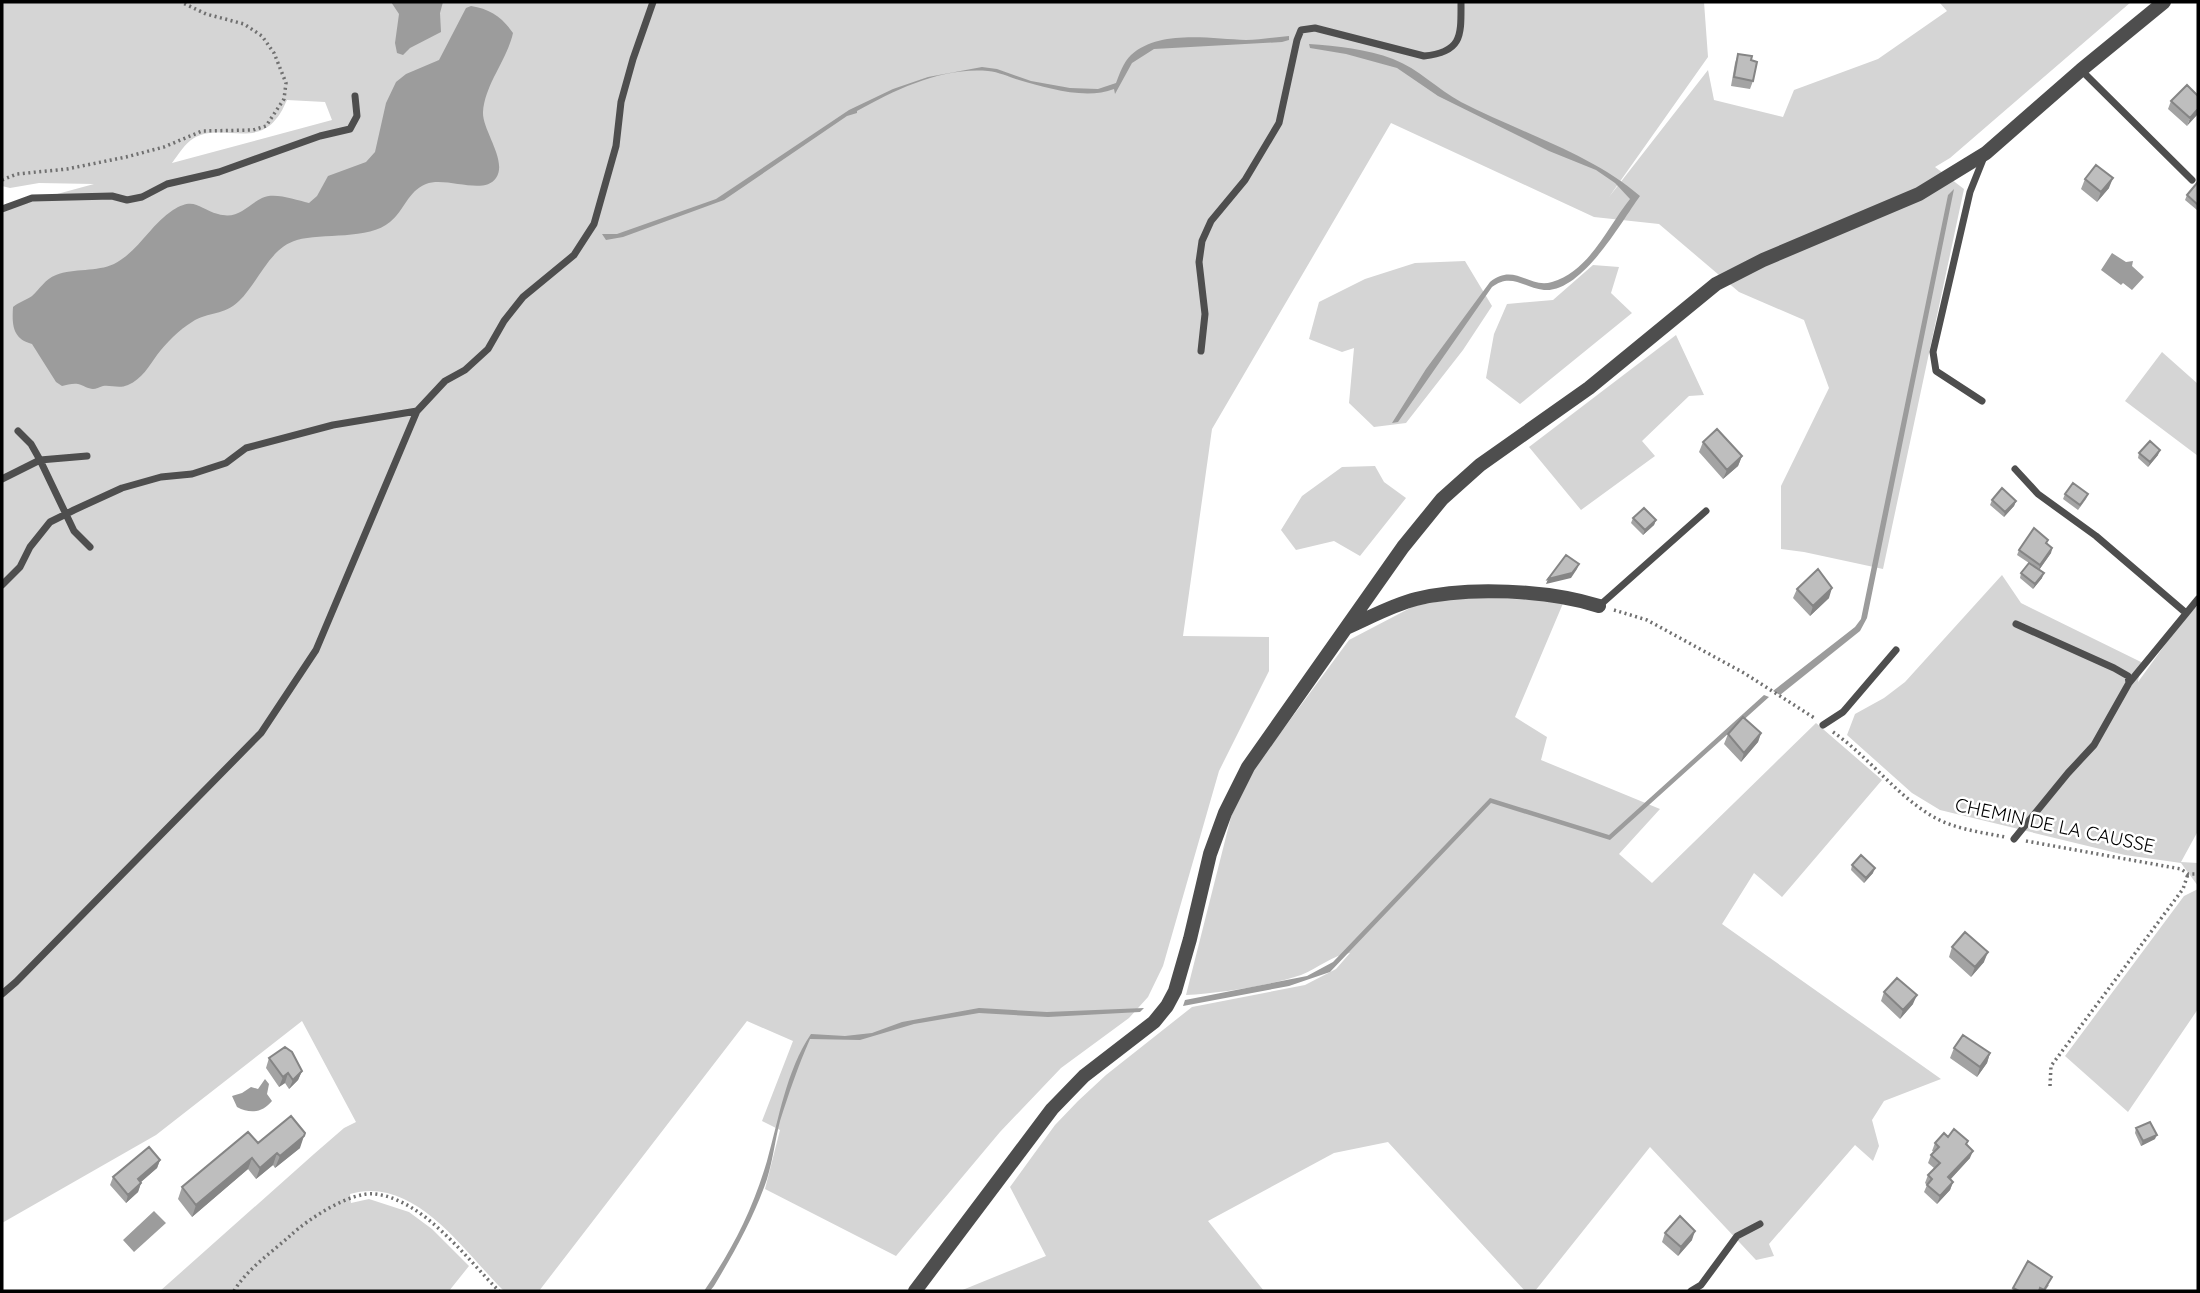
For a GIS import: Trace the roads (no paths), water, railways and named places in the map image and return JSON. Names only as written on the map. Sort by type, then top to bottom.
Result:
[{"type":"street","points":[[915,1291],[1052,1109],[1084,1076],[1154,1022],[1167,1006],[1175,991],[1190,939],[1210,854],[1225,813],[1248,767],[1403,547],[1443,499],[1480,465],[1589,388],[1716,284],[1763,260],[1919,194],[1986,153],[2164,2]]},
{"type":"street","points":[[1346,628],[1414,600],[1452,592],[1572,597],[1599,606]]},
{"type":"lane","points":[[2,993],[152,846],[261,733],[316,650],[416,411],[445,381],[465,370],[488,349],[523,296],[574,255],[594,224],[616,146],[621,102],[653,2]]},
{"type":"lane","points":[[1201,351],[1205,314],[1199,262],[1202,241],[1211,221],[1245,180],[1279,123],[1294,50],[1301,30],[1315,28],[1424,56],[1442,54],[1454,46],[1459,36],[1461,2]]},
{"type":"lane","points":[[2081,70],[2192,180]]},
{"type":"lane","points":[[2,209],[32,198],[113,196],[127,200],[142,197],[167,184],[219,172],[320,136],[350,129],[356,116],[355,96]]},
{"type":"lane","points":[[1982,401],[1936,371],[1933,352],[1970,192],[1986,153]]},
{"type":"lane","points":[[2,584],[20,567],[30,547],[50,522],[122,488],[161,477],[192,474],[226,463],[246,448],[333,425],[416,411]]},
{"type":"lane","points":[[18,431],[31,444],[40,460],[74,531],[90,547]]},
{"type":"lane","points":[[2,479],[40,460],[87,456]]},
{"type":"lane","points":[[2015,469],[2038,494],[2096,536],[2186,613]]},
{"type":"lane","points":[[1599,606],[1706,511]]},
{"type":"lane","points":[[2014,839],[2094,745],[2129,683],[2198,600]]},
{"type":"lane","points":[[2016,624],[2114,668],[2128,676],[2129,683]]},
{"type":"lane","points":[[1823,724],[1843,712],[1896,650]]},
{"type":"lane","points":[[1691,1291],[1701,1285],[1737,1236],[1760,1224]]}]
